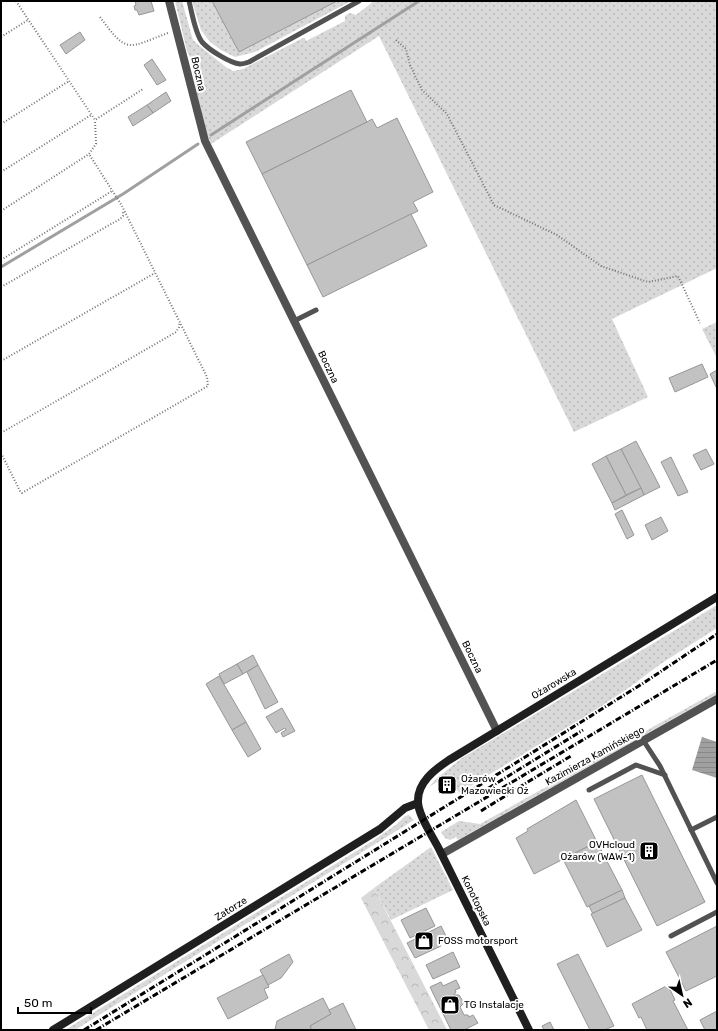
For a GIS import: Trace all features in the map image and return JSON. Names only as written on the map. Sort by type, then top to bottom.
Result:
[{"type":"main road","name":"Ożarowska","points":[[418,803],[418,795],[422,786],[432,772],[453,757],[717,598]]},
{"type":"main road","name":"Konotopska","points":[[418,803],[419,811],[442,854],[529,1030]]},
{"type":"main road","name":"Zatorze","points":[[53,1030],[374,833],[408,806],[418,803]]},
{"type":"street","name":"Boczna","points":[[169,1],[205,141],[497,731]]},
{"type":"street","name":"Kazimierza Kamińskiego","points":[[442,854],[717,699]]},
{"type":"lane","points":[[189,1],[202,42],[228,60],[241,64],[249,62],[359,1]]},
{"type":"lane","points":[[294,320],[316,310]]},
{"type":"lane","points":[[643,740],[664,775],[717,883]]},
{"type":"lane","points":[[589,790],[636,765],[664,775]]},
{"type":"lane","points":[[691,830],[717,817]]},
{"type":"lane","points":[[671,936],[717,912]]},
{"type":"path","points":[[1,211],[90,154],[96,144],[95,120],[16,1]]},
{"type":"path","points":[[100,17],[114,36],[123,44],[132,46],[177,30]]},
{"type":"path","points":[[1,37],[28,20]]},
{"type":"path","points":[[396,40],[406,49],[410,65],[422,90],[447,114],[494,205],[557,236],[601,266],[648,282],[678,276],[700,323]]},
{"type":"path","points":[[1,124],[69,81]]},
{"type":"path","points":[[95,120],[143,89]]},
{"type":"path","points":[[1,172],[91,115]]},
{"type":"path","points":[[1,453],[22,493],[208,386],[207,377],[124,210],[90,154]]},
{"type":"path","points":[[1,260],[112,190]]},
{"type":"path","points":[[1,287],[120,219],[123,216],[124,210]]},
{"type":"path","points":[[1,361],[155,273]]},
{"type":"path","points":[[1,433],[176,332],[180,322]]},
{"type":"green space","points":[[175,1],[182,1],[193,40],[233,71],[243,69],[303,38],[305,38],[306,41],[345,21],[345,16],[350,13],[356,15],[374,1],[717,1],[717,268],[612,319],[648,397],[574,432],[379,36],[211,144],[201,113],[191,59],[187,51]]},
{"type":"green space","points":[[192,1],[212,1],[239,52],[337,1],[351,1],[255,52],[235,57],[221,50],[210,42],[201,30]]},
{"type":"green space","points":[[717,322],[717,358],[702,329]]},
{"type":"green space","points":[[717,605],[717,628],[662,663],[597,709],[459,793],[448,775],[429,787],[435,780],[462,758]]},
{"type":"green space","points":[[717,691],[717,694],[458,840],[456,837],[450,840],[445,838],[441,832],[459,821],[480,824]]},
{"type":"green space","points":[[409,815],[414,820],[75,1030],[65,1030],[371,842],[397,824],[405,816]]},
{"type":"green space","points":[[431,847],[453,890],[391,920],[374,888]]},
{"type":"green space","points":[[374,888],[447,1030],[429,1030],[361,898]]},
{"type":"shaded area","points":[[702,737],[717,742],[717,778],[692,770]]},
{"type":"building","points":[[135,1],[151,1],[154,11],[139,15],[137,10],[135,10]]},
{"type":"building","points":[[212,1],[337,1],[239,52]]},
{"type":"building","points":[[80,32],[85,40],[66,54],[60,45]]},
{"type":"building","points":[[152,59],[166,80],[157,85],[144,65]]},
{"type":"building","points":[[351,90],[367,122],[262,174],[246,142]]},
{"type":"building","points":[[166,92],[171,101],[153,113],[147,105]]},
{"type":"building","points":[[147,105],[153,113],[133,126],[128,117]]},
{"type":"building","points":[[397,118],[433,192],[413,202],[418,211],[307,265],[262,174],[372,119],[377,128]]},
{"type":"building","points":[[411,214],[427,246],[323,297],[307,265]]},
{"type":"building","points":[[702,364],[708,377],[675,392],[669,378]]},
{"type":"building","points":[[717,370],[717,389],[710,374]]},
{"type":"building","points":[[636,441],[660,487],[644,495],[621,449]]},
{"type":"building","points":[[621,449],[641,488],[626,495],[606,456]]},
{"type":"building","points":[[706,449],[714,464],[701,470],[693,455]]},
{"type":"building","points":[[606,456],[626,495],[612,503],[592,464]]},
{"type":"building","points":[[671,457],[688,492],[678,496],[661,462]]},
{"type":"building","points":[[641,488],[644,495],[615,510],[612,503]]},
{"type":"building","points":[[622,510],[634,535],[627,539],[615,514]]},
{"type":"building","points":[[661,517],[668,531],[652,540],[645,525]]},
{"type":"building","points":[[253,655],[258,665],[243,674],[237,664]]},
{"type":"building","points":[[237,664],[243,674],[224,684],[219,674]]},
{"type":"building","points":[[258,665],[278,702],[265,709],[247,672]]},
{"type":"building","points":[[219,676],[246,722],[232,730],[206,684]]},
{"type":"building","points":[[282,708],[295,731],[283,737],[281,733],[286,730],[285,728],[276,733],[266,717]]},
{"type":"building","points":[[246,722],[261,749],[248,757],[232,730]]},
{"type":"building","name":"OVHcloud Ożarów (WAW-1)","points":[[642,775],[705,902],[657,926],[594,799]]},
{"type":"building","name":"Ożarów Mazowiecki Oż","points":[[447,779],[452,787],[449,788],[452,792],[449,794],[442,783]]},
{"type":"building","points":[[576,800],[597,842],[534,874],[516,838],[528,831],[527,829]]},
{"type":"building","points":[[597,842],[622,890],[587,907],[563,859]]},
{"type":"building","points":[[622,890],[625,898],[593,914],[589,906]]},
{"type":"building","points":[[625,898],[642,930],[607,947],[591,914]]},
{"type":"building","points":[[426,908],[435,926],[410,938],[401,920]]},
{"type":"building","name":"FOSS motorsport","points":[[441,926],[446,936],[438,940],[441,946],[415,958],[407,943]]},
{"type":"building","points":[[717,926],[717,976],[686,991],[666,952]]},
{"type":"building","points":[[453,952],[460,967],[433,979],[426,965]]},
{"type":"building","points":[[289,954],[293,962],[281,978],[268,985],[260,970]]},
{"type":"building","points":[[578,954],[614,1026],[604,1030],[590,1030],[557,964]]},
{"type":"building","points":[[263,975],[269,987],[264,989],[268,998],[228,1019],[217,998]]},
{"type":"building","name":"TG Instalacje","points":[[456,980],[460,988],[455,990],[456,992],[454,995],[459,995],[464,1003],[460,1007],[464,1015],[468,1015],[469,1017],[473,1015],[478,1023],[464,1030],[451,1030],[430,987],[441,982],[443,986]]},
{"type":"building","points":[[668,985],[675,1000],[673,1001],[688,1030],[647,1030],[641,1017],[639,1018],[632,1004]]},
{"type":"building","points":[[323,998],[331,1014],[310,1026],[312,1030],[275,1030],[277,1021]]},
{"type":"building","points":[[343,1003],[356,1030],[312,1030],[310,1026],[331,1014],[329,1010]]},
{"type":"building","points":[[717,1011],[717,1030],[705,1030],[700,1020]]},
{"type":"building","points":[[550,1022],[554,1030],[544,1030],[542,1026]]},
{"type":"waterway","points":[[211,135],[419,1]]},
{"type":"waterway","points":[[1,267],[123,194],[198,144]]},
{"type":"railway","points":[[84,1030],[514,764],[645,682],[717,634]]},
{"type":"railway","points":[[96,1030],[717,660]]},
{"type":"railway","points":[[479,794],[583,730]]},
{"type":"railway","points":[[481,811],[571,756]]},
{"type":"place","name":"Ożarów Mazowiecki Oż","points":[[447,785]]},
{"type":"place","name":"OVHcloud Ożarów (WAW-1)","points":[[649,851]]},
{"type":"place","name":"FOSS motorsport","points":[[424,941]]},
{"type":"place","name":"TG Instalacje","points":[[450,1005]]}]
